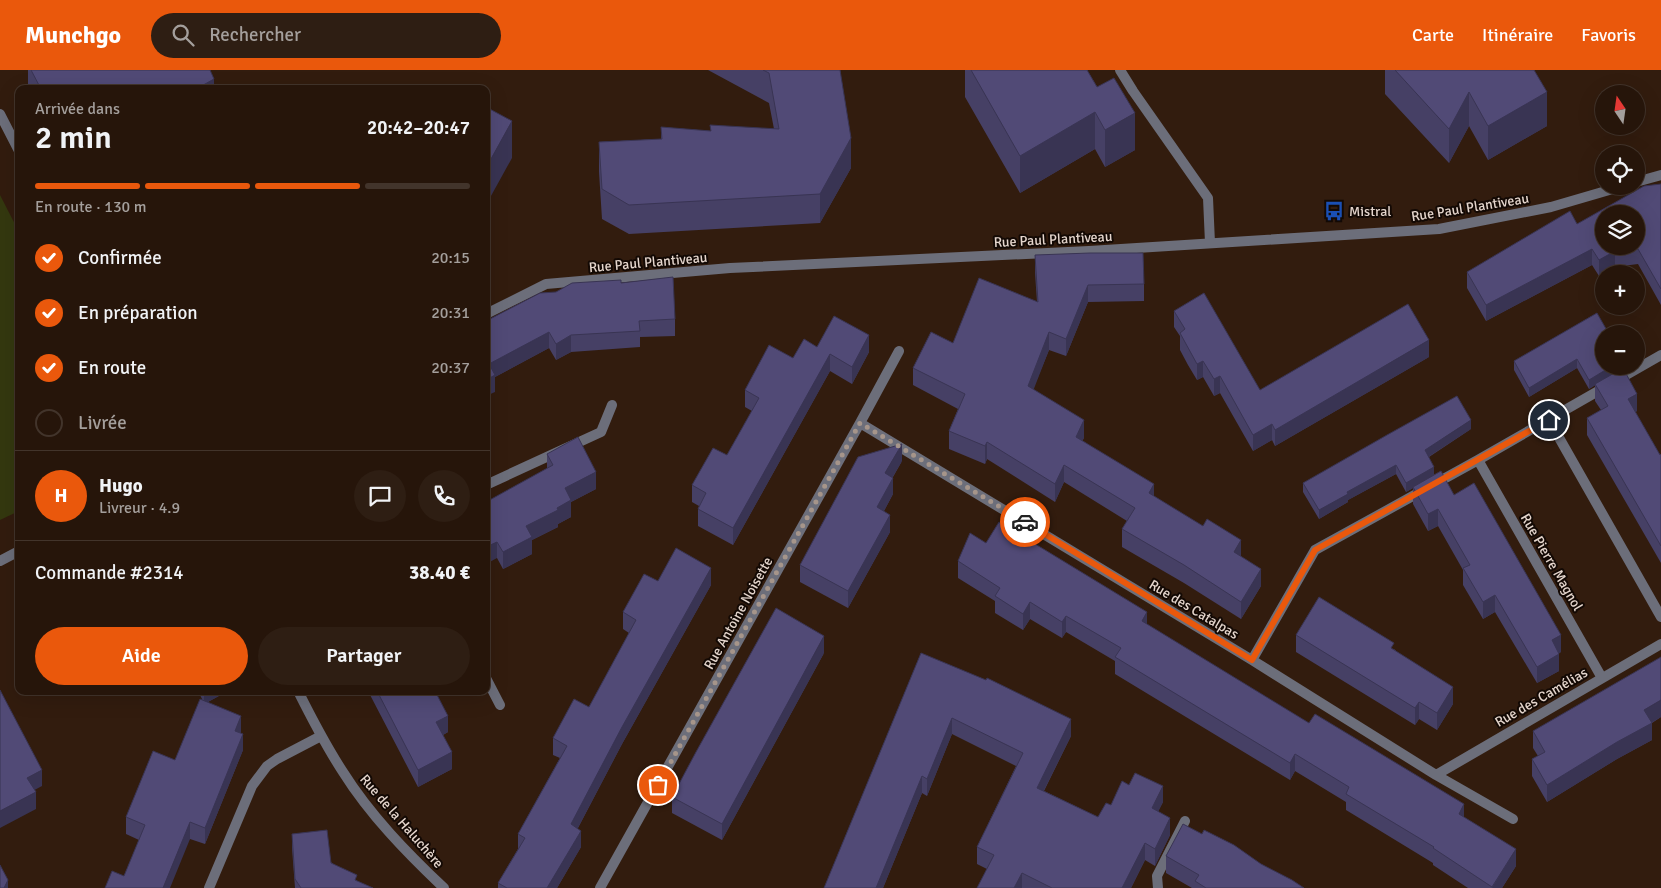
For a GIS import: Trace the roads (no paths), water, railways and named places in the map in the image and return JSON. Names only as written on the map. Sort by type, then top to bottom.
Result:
[{"type":"street","points":[[1120,70],[1208,198],[1210,243]]},
{"type":"street","points":[[0,114],[15,143]]},
{"type":"street","points":[[1645,179],[1661,175]]},
{"type":"street","name":"Rue Paul Plantiveau","points":[[490,312],[546,284],[730,268],[962,258],[1438,229],[1551,207],[1595,194]]},
{"type":"street","name":"Rue Antoine Noisette","points":[[600,888],[899,351]]},
{"type":"street","points":[[1252,660],[1315,550],[1549,420],[1661,355]]},
{"type":"street","points":[[490,482],[601,432],[612,405]]},
{"type":"street","points":[[1549,420],[1661,616]]},
{"type":"street","name":"Rue des Catalpas","points":[[860,423],[1252,660],[1436,775],[1513,819]]},
{"type":"street","name":"Rue Pierre Magnol","points":[[1478,460],[1602,678]]},
{"type":"street","points":[[0,561],[15,553]]},
{"type":"street","name":"Rue des Camélias","points":[[1436,775],[1661,644]]},
{"type":"street","points":[[490,685],[500,704]]},
{"type":"street","name":"Rue de la Haluchère","points":[[300,695],[343,773],[371,811],[412,857],[444,888]]},
{"type":"street","points":[[209,888],[252,786],[276,759],[321,736]]},
{"type":"street","points":[[1158,888],[1157,876],[1185,821]]},
{"type":"place","name":"Mistral","points":[[1334,211]]}]
